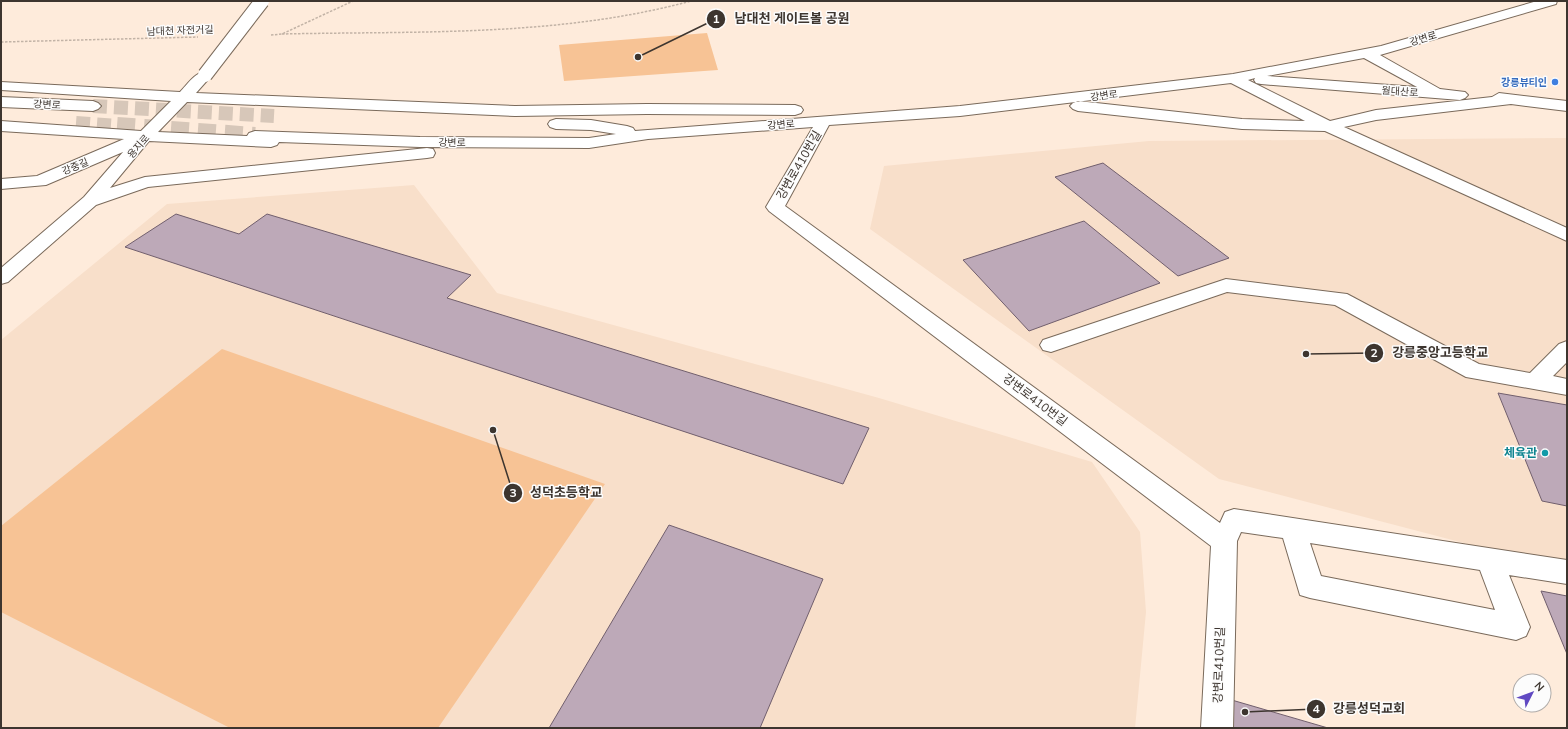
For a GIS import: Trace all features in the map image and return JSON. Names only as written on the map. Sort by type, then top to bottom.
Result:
[{"type":"street","name":"용지로","points":[[1,278],[90,201],[145,136],[205,75],[262,1]]},
{"type":"street","name":"강변로","points":[[255,136],[420,142],[589,143],[648,134],[960,111],[1049,102],[1232,78],[1383,50],[1551,1]]},
{"type":"street","points":[[1366,53],[1440,94]]},
{"type":"street","points":[[1232,78],[1328,126],[1567,235]]},
{"type":"street","name":"월대산로","points":[[1232,78],[1514,100],[1567,106]]},
{"type":"street","points":[[1,86],[184,97],[515,111],[655,109],[960,111]]},
{"type":"street","points":[[1049,102],[1242,124],[1328,126],[1376,114],[1514,100]]},
{"type":"street","name":"강변로","points":[[1,102],[93,106]]},
{"type":"street","name":"강변로","points":[[282,116],[591,125],[648,134]]},
{"type":"street","name":"강변로","points":[[1,118],[76,123]]},
{"type":"street","points":[[1,126],[145,136],[449,151],[638,148],[777,138],[824,121]]},
{"type":"street","name":"강변로410번길","points":[[824,121],[775,207],[1224,541],[1217,728]]},
{"type":"street","name":"강중길","points":[[1,184],[40,181],[145,136]]},
{"type":"street","points":[[90,201],[144,182],[449,151]]},
{"type":"street","points":[[1051,345],[1226,285],[1340,299],[1474,371],[1567,387]]},
{"type":"street","points":[[1535,381],[1567,349]]},
{"type":"street","points":[[1224,541],[1234,520],[1567,572]]},
{"type":"street","points":[[1293,529],[1310,586],[1516,627],[1489,560]]},
{"type":"path","points":[[282,34],[353,1]]},
{"type":"path","points":[[267,35],[531,29],[610,20],[661,10],[691,1]]},
{"type":"path","name":"남대천 자전거길","points":[[1,42],[204,37]]},
{"type":"shaded area","points":[[707,33],[718,70],[564,81],[559,45]]},
{"type":"shaded area","points":[[1567,138],[1567,570],[1219,479],[870,229],[884,166],[1149,141]]},
{"type":"shaded area","points":[[414,185],[497,293],[879,398],[1092,462],[1140,532],[1146,612],[1135,728],[1,728],[1,340],[167,204]]},
{"type":"shaded area","points":[[222,349],[605,484],[438,728],[230,728],[1,612],[1,526]]},
{"type":"building","points":[[1103,163],[1229,258],[1178,276],[1055,177]]},
{"type":"building","points":[[176,214],[239,234],[267,214],[471,275],[447,298],[869,428],[843,484],[125,247]]},
{"type":"building","points":[[1084,221],[1160,283],[1029,331],[963,260]]},
{"type":"building","name":"체육관","points":[[1498,393],[1567,405],[1567,506],[1542,501]]},
{"type":"building","points":[[669,525],[823,579],[760,728],[549,728]]},
{"type":"building","points":[[1541,591],[1567,596],[1567,654]]},
{"type":"building","points":[[1218,696],[1328,728],[1217,728]]},
{"type":"tunnel","points":[[93,106],[274,116]]},
{"type":"tunnel","points":[[76,123],[130,127]]},
{"type":"tunnel","points":[[117,126],[255,136]]},
{"type":"place","name":"남대천 게이트볼 공원","points":[[638,57]]},
{"type":"place","name":"강릉뷰티인","points":[[1555,82]]},
{"type":"place","name":"강릉중앙고등학교","points":[[1306,354]]},
{"type":"place","name":"성덕초등학교","points":[[493,430]]},
{"type":"place","name":"체육관","points":[[1545,453]]},
{"type":"place","name":"강릉성덕교회","points":[[1245,712]]}]
